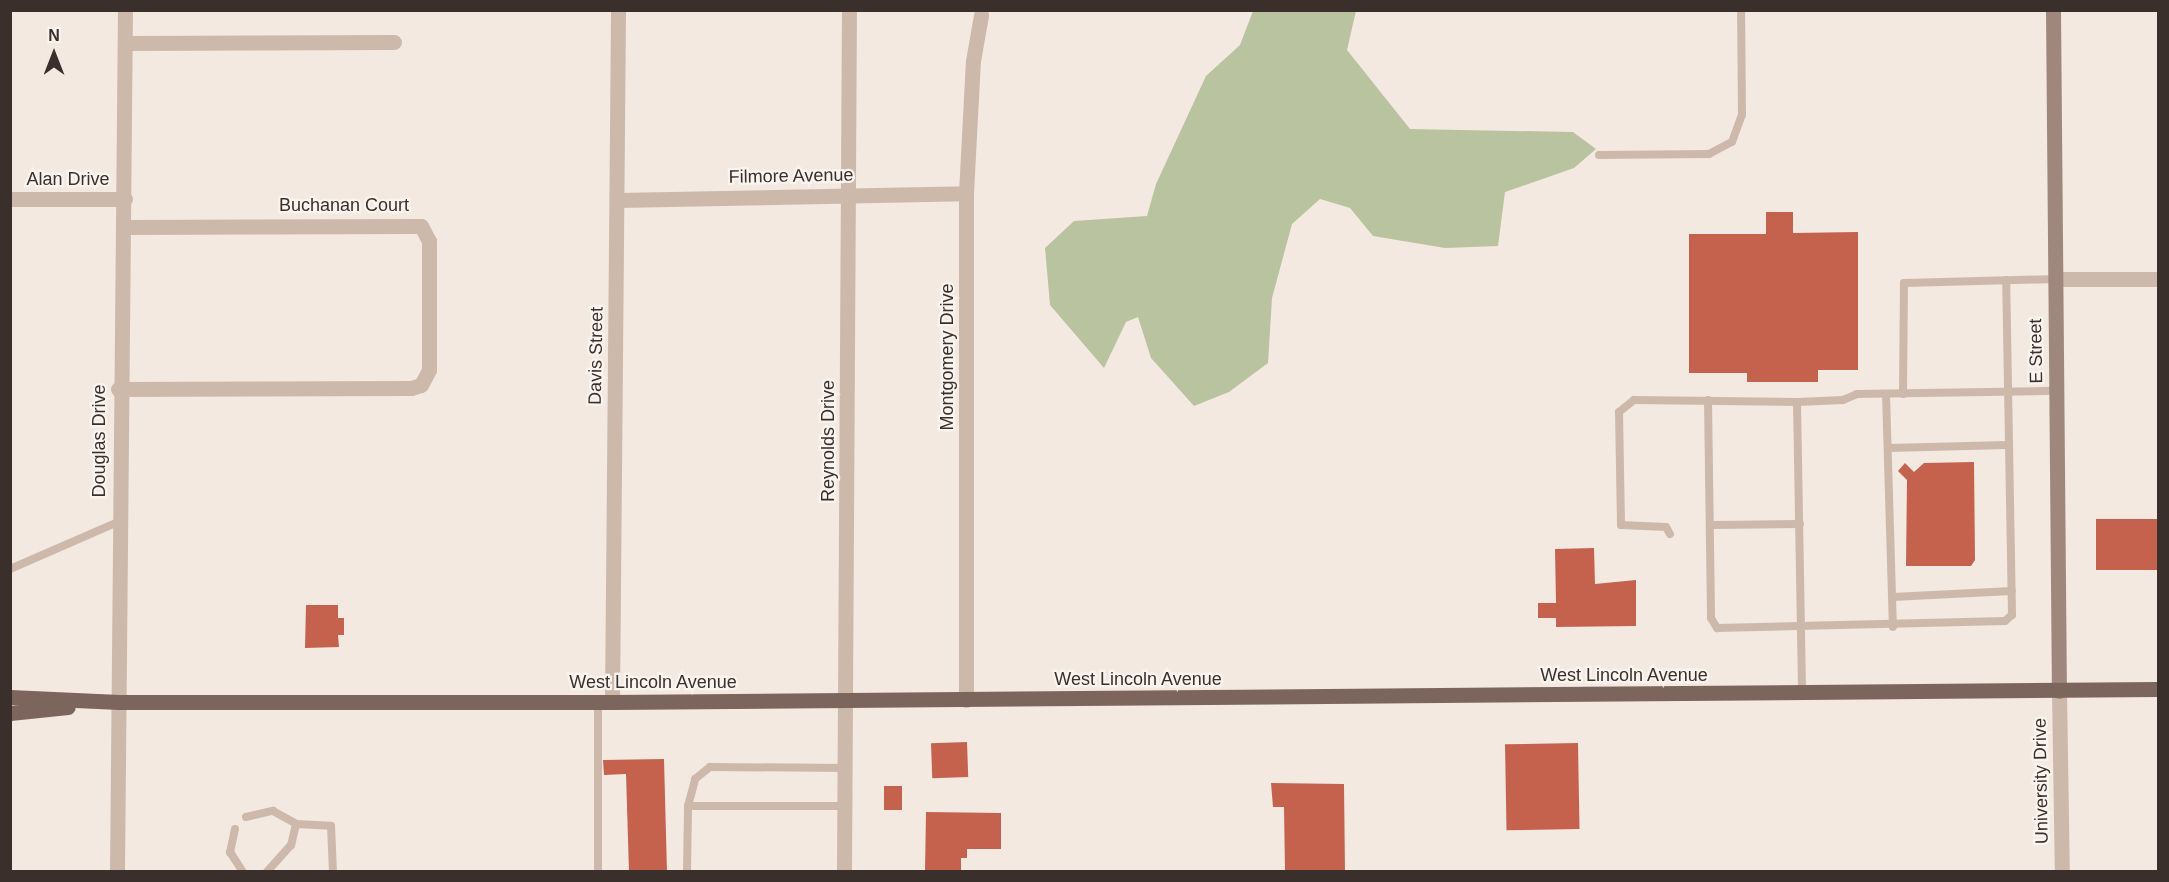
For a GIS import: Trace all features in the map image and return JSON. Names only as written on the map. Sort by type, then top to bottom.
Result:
[{"type":"main road","name":"West Lincoln Avenue","points":[[119,702],[966,700],[2158,689]]},
{"type":"main road","points":[[10,697],[119,702]]},
{"type":"main road","points":[[10,713],[119,702]]},
{"type":"street","name":"Douglas Drive","points":[[117,872],[118,389],[125,227],[125,10]]},
{"type":"street","name":"Davis Street","points":[[605,702],[617,200],[618,10]]},
{"type":"street","name":"Reynolds Drive","points":[[844,872],[847,700],[849,10]]},
{"type":"street","name":"E Street","points":[[2053,10],[2059,691]]},
{"type":"street","name":"Montgomery Drive","points":[[966,700],[966,193],[973,61],[981,15]]},
{"type":"street","points":[[125,43],[394,42]]},
{"type":"street","name":"Filmore Avenue","points":[[617,200],[966,193]]},
{"type":"street","name":"Alan Drive","points":[[10,199],[125,199]]},
{"type":"street","name":"Buchanan Court","points":[[118,389],[411,388],[420,385],[429,370],[429,241],[421,226],[125,227]]},
{"type":"street","points":[[2055,279],[2158,279]]},
{"type":"street","name":"University Drive","points":[[2059,691],[2062,872]]},
{"type":"lane","points":[[1599,155],[1709,154],[1732,142],[1742,115],[1741,10]]},
{"type":"lane","points":[[1903,394],[1901,286],[1909,282],[2055,279]]},
{"type":"lane","points":[[1708,400],[1713,624],[1724,630],[1893,627],[2005,621],[2012,615],[2006,280]]},
{"type":"lane","points":[[1670,534],[1666,527],[1621,525],[1619,412],[1634,400],[1797,402],[1886,394],[2056,391]]},
{"type":"lane","points":[[1886,394],[1893,627]]},
{"type":"lane","points":[[1797,402],[1802,693]]},
{"type":"lane","points":[[1888,448],[2008,445]]},
{"type":"lane","points":[[10,569],[118,522]]},
{"type":"lane","points":[[1710,525],[1800,524]]},
{"type":"lane","points":[[1893,597],[2012,591]]},
{"type":"lane","points":[[598,872],[605,702]]},
{"type":"lane","points":[[687,872],[688,806],[695,779],[710,767],[846,768]]},
{"type":"lane","points":[[688,806],[845,806]]},
{"type":"lane","points":[[246,817],[273,811],[296,824],[331,826],[333,872]]},
{"type":"lane","points":[[267,872],[291,845],[296,824]]},
{"type":"lane","points":[[235,829],[230,852],[243,872]]},
{"type":"green space","points":[[1253,11],[1356,11],[1347,50],[1410,129],[1573,132],[1596,149],[1574,168],[1505,192],[1498,246],[1445,248],[1373,236],[1350,208],[1320,199],[1292,224],[1272,298],[1268,363],[1229,392],[1194,406],[1151,358],[1138,317],[1126,322],[1104,368],[1050,305],[1045,248],[1074,221],[1147,216],[1156,184],[1206,76],[1240,45]]},
{"type":"building","points":[[1766,212],[1793,212],[1793,233],[1858,232],[1858,370],[1818,370],[1818,382],[1747,382],[1747,373],[1689,373],[1689,234],[1766,234]]},
{"type":"building","points":[[1974,462],[1975,560],[1971,566],[1906,566],[1907,480],[1898,471],[1905,463],[1914,472],[1924,463]]},
{"type":"building","points":[[2096,519],[2157,519],[2157,570],[2096,570]]},
{"type":"building","points":[[1594,548],[1595,584],[1636,580],[1636,626],[1556,627],[1556,618],[1538,618],[1538,603],[1556,603],[1555,549]]},
{"type":"building","points":[[306,605],[338,605],[338,618],[344,618],[344,635],[338,635],[339,647],[305,648]]},
{"type":"building","points":[[967,742],[968,777],[932,778],[931,743]]},
{"type":"building","points":[[1578,743],[1580,829],[1507,830],[1505,744]]},
{"type":"building","points":[[664,759],[667,872],[629,872],[626,774],[604,775],[603,760]]},
{"type":"building","points":[[1271,783],[1344,784],[1345,872],[1285,872],[1284,807],[1273,807]]},
{"type":"building","points":[[884,786],[902,786],[902,810],[884,810]]},
{"type":"building","points":[[926,812],[1001,813],[1001,849],[967,849],[967,858],[961,858],[961,872],[925,872]]}]
